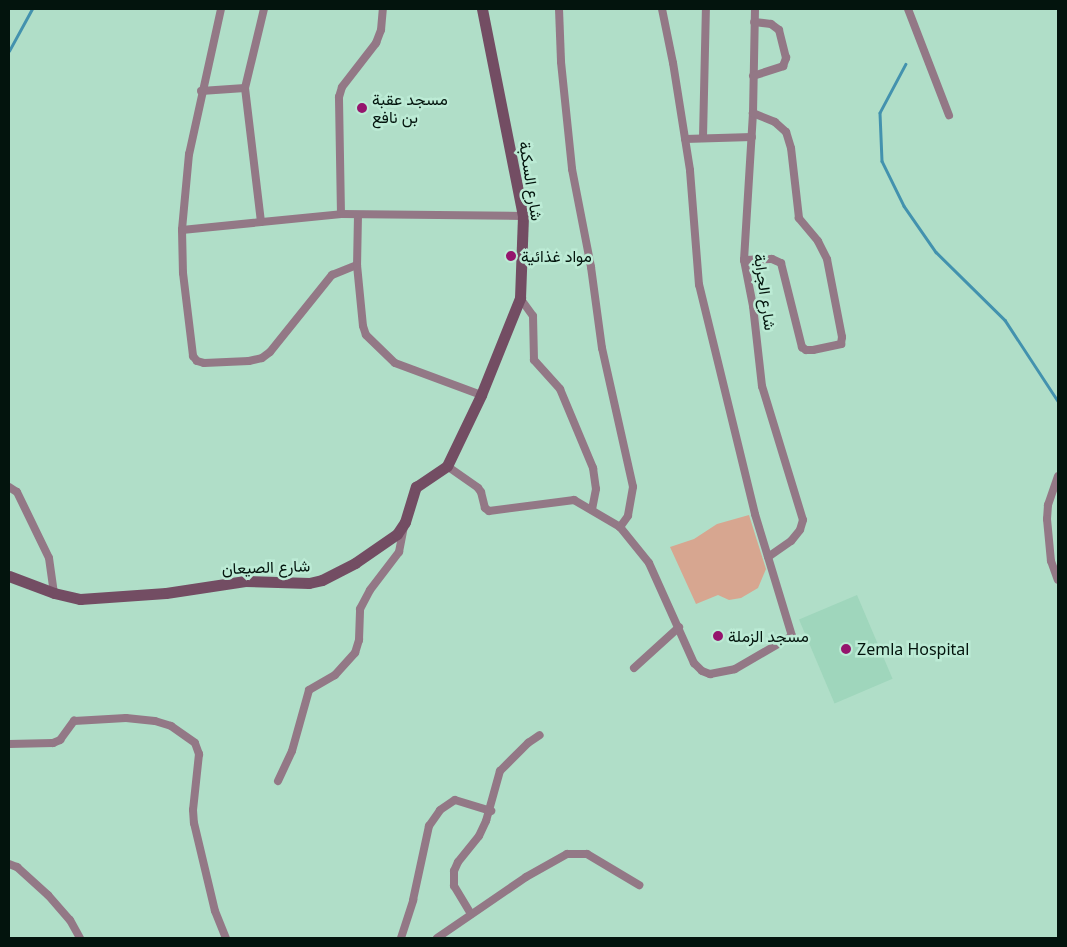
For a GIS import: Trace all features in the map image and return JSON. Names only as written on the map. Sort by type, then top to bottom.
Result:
[{"type":"main road","name":"شارع السكبة","points":[[447,466],[481,395],[520,298],[523,216],[482,9]]},
{"type":"main road","name":"شارع الصيعان","points":[[9,576],[54,593],[80,599],[166,593],[244,581],[309,584],[322,580],[355,563],[396,534],[405,522],[416,487],[447,466]]},
{"type":"street","points":[[222,9],[189,154],[182,230],[183,273],[193,356],[197,361],[204,364],[249,361],[262,358],[270,352],[332,275],[357,264]]},
{"type":"street","points":[[261,222],[245,88],[264,9]]},
{"type":"street","points":[[340,214],[339,96],[342,87],[376,43],[381,30],[383,9]]},
{"type":"street","points":[[558,9],[561,62],[572,169],[591,267],[602,348],[633,487],[628,516],[620,527]]},
{"type":"street","points":[[447,466],[478,488],[481,492],[485,508],[489,511],[574,500],[620,527],[648,563],[680,627],[694,663],[710,674],[735,669],[792,636],[750,495],[699,285],[685,139],[662,9]]},
{"type":"street","points":[[703,137],[706,9]]},
{"type":"street","name":"شارع الجرابة","points":[[755,9],[754,114],[744,260],[754,306],[762,386],[803,520],[800,530],[791,540],[768,557]]},
{"type":"street","points":[[908,9],[949,115]]},
{"type":"street","points":[[753,76],[786,64],[785,50],[779,30],[770,24],[754,22]]},
{"type":"street","points":[[202,91],[245,88]]},
{"type":"street","points":[[744,260],[772,260],[781,263],[802,347],[806,350],[814,350],[841,344],[842,337],[827,259],[818,241],[798,218],[791,148],[786,132],[775,122],[754,114]]},
{"type":"street","points":[[685,139],[752,137]]},
{"type":"street","points":[[182,230],[340,214],[523,216]]},
{"type":"street","points":[[358,215],[357,264],[364,331],[378,349],[396,362],[481,395]]},
{"type":"street","points":[[520,298],[533,316],[534,360],[560,389],[594,468],[596,489],[592,510]]},
{"type":"street","points":[[1058,476],[1048,505],[1047,519],[1051,562],[1058,580]]},
{"type":"street","points":[[9,487],[17,492],[49,558],[54,593]]},
{"type":"street","points":[[278,780],[292,751],[309,690],[335,675],[355,653],[359,640],[360,609],[370,590],[399,552],[405,522]]},
{"type":"street","points":[[634,668],[680,627]]},
{"type":"street","points":[[9,744],[53,743],[60,740],[74,721],[126,718],[155,721],[171,726],[195,743],[199,754],[193,810],[194,823],[215,911],[226,938]]},
{"type":"street","points":[[472,914],[454,886],[454,871],[458,862],[479,836],[491,811],[500,771],[528,743],[540,735]]},
{"type":"street","points":[[401,938],[414,900],[430,826],[440,810],[455,800],[491,811]]},
{"type":"street","points":[[437,938],[526,877],[567,854],[587,854],[639,885]]},
{"type":"street","points":[[9,864],[17,868],[48,895],[70,920],[80,938]]},
{"type":"shaded area","points":[[749,515],[766,569],[758,588],[741,598],[729,600],[718,595],[696,604],[670,547],[694,539],[717,524]]},
{"type":"shaded area","name":"Zemla Hospital","points":[[857,595],[893,679],[835,703],[799,620]]},
{"type":"waterway","points":[[9,51],[32,9]]},
{"type":"waterway","points":[[906,64],[880,113],[882,161],[904,206],[936,252],[1005,320],[1058,401]]},
{"type":"place","name":"مسجد عقبة بن نافع","points":[[362,108]]},
{"type":"place","name":"مواد غذائية","points":[[511,256]]},
{"type":"place","name":"مسجد الزملة","points":[[718,636]]},
{"type":"place","name":"Zemla Hospital","points":[[846,649]]}]
